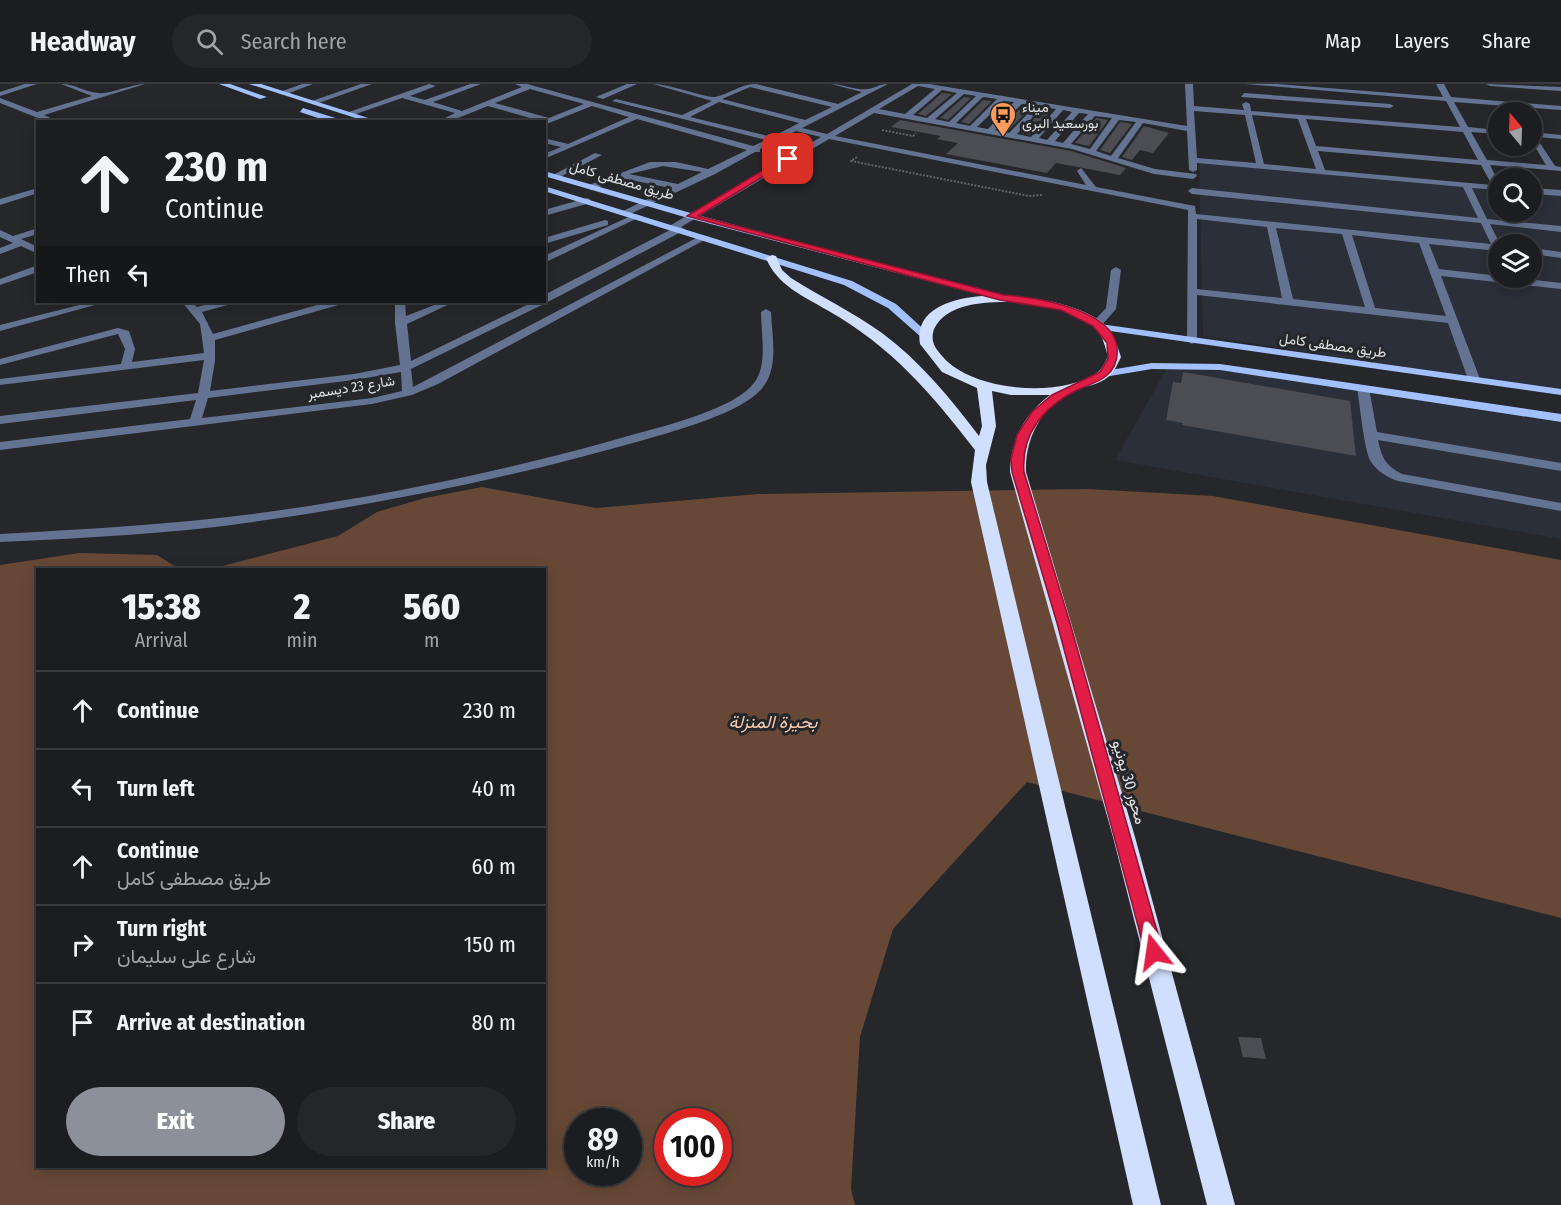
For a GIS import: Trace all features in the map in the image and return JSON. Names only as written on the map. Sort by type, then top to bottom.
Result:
[{"type":"highway","points":[[772,258],[777,271],[787,281],[859,323],[912,364],[947,402],[983,450]]},
{"type":"highway","points":[[1004,298],[1053,304],[1098,325],[1107,334],[1114,351],[1110,366],[1104,374],[1088,383],[1068,389],[1036,393],[984,386],[944,368],[929,352],[925,335],[933,320],[950,309],[974,301],[1004,298]]},
{"type":"highway","points":[[984,386],[989,426],[979,465],[979,482],[1147,1205]]},
{"type":"highway","name":"محور 30 يونيو","points":[[1068,389],[1045,405],[1028,424],[1019,447],[1018,472],[1124,837],[1221,1205]]},
{"type":"main road","points":[[223,84],[276,101]]},
{"type":"main road","points":[[253,84],[372,120]]},
{"type":"main road","points":[[297,108],[333,120]]},
{"type":"main road","name":"طريق مصطفى كامل","points":[[546,174],[691,216],[1004,298]]},
{"type":"main road","name":"طريق مصطفى كامل","points":[[546,189],[772,258],[867,291],[904,315],[925,335]]},
{"type":"main road","name":"طريق مصطفى كامل","points":[[1098,325],[1561,392]]},
{"type":"main road","points":[[1104,374],[1152,366],[1197,365],[1561,418]]},
{"type":"street","points":[[0,94],[33,84]]},
{"type":"street","points":[[38,114],[141,84]]},
{"type":"street","points":[[281,93],[309,84]]},
{"type":"street","points":[[313,102],[368,84]]},
{"type":"street","points":[[426,102],[477,84]]},
{"type":"street","points":[[519,84],[757,150]]},
{"type":"street","points":[[552,84],[776,140]]},
{"type":"street","points":[[600,97],[633,84]]},
{"type":"street","points":[[657,84],[807,123]]},
{"type":"street","points":[[683,117],[749,84],[841,107]]},
{"type":"street","points":[[835,84],[869,92]]},
{"type":"street","points":[[546,259],[632,214],[646,203],[757,150],[884,84]]},
{"type":"street","points":[[546,298],[677,228],[691,216],[916,84],[1191,129]]},
{"type":"street","points":[[1189,84],[1193,176],[1192,340]]},
{"type":"street","points":[[1241,84],[1262,167]]},
{"type":"street","points":[[1249,84],[1488,102]]},
{"type":"street","points":[[1350,84],[1354,92]]},
{"type":"street","points":[[1440,84],[1488,169]]},
{"type":"street","points":[[1490,84],[1561,89]]},
{"type":"street","points":[[70,85],[99,96]]},
{"type":"street","points":[[350,113],[403,96],[428,85],[454,92]]},
{"type":"street","points":[[445,120],[529,87]]},
{"type":"street","points":[[906,117],[941,88]]},
{"type":"street","points":[[1550,88],[1561,102]]},
{"type":"street","points":[[928,121],[962,92]]},
{"type":"street","points":[[1382,94],[1401,124]]},
{"type":"street","points":[[950,125],[981,95]]},
{"type":"street","points":[[403,96],[462,113]]},
{"type":"street","points":[[1244,96],[1390,106]]},
{"type":"street","points":[[971,129],[1003,98]]},
{"type":"street","points":[[0,100],[52,120]]},
{"type":"street","points":[[989,132],[1020,101]]},
{"type":"street","points":[[486,103],[541,120]]},
{"type":"street","points":[[547,122],[591,104]]},
{"type":"street","points":[[1011,136],[1041,105]]},
{"type":"street","points":[[1542,107],[1561,108]]},
{"type":"street","points":[[1032,140],[1061,108]]},
{"type":"street","points":[[1189,108],[1488,131]]},
{"type":"street","points":[[871,110],[1065,146],[1154,171],[1193,176]]},
{"type":"street","points":[[1049,143],[1077,110]]},
{"type":"street","points":[[1065,146],[1093,113]]},
{"type":"street","points":[[514,120],[527,115]]},
{"type":"street","points":[[546,156],[635,117]]},
{"type":"street","points":[[1092,152],[1117,117]]},
{"type":"street","points":[[1301,117],[1322,173]]},
{"type":"street","points":[[1114,158],[1141,121]]},
{"type":"street","points":[[796,129],[873,147],[1093,189],[1192,212],[1271,224],[1488,247]]},
{"type":"street","points":[[718,138],[733,130]]},
{"type":"street","points":[[1542,136],[1561,137]]},
{"type":"street","points":[[546,141],[567,146]]},
{"type":"street","points":[[1313,148],[1557,168]]},
{"type":"street","points":[[1542,148],[1557,168]]},
{"type":"street","points":[[555,176],[598,155]]},
{"type":"street","points":[[1192,160],[1488,187]]},
{"type":"street","points":[[592,187],[642,165],[663,162],[712,172]]},
{"type":"street","points":[[1081,171],[1093,189]]},
{"type":"street","points":[[621,175],[680,187]]},
{"type":"street","points":[[1467,186],[1490,234]]},
{"type":"street","points":[[0,202],[36,191]]},
{"type":"street","points":[[1192,191],[1561,229]]},
{"type":"street","points":[[1542,192],[1561,193]]},
{"type":"street","points":[[546,212],[587,201]]},
{"type":"street","points":[[546,240],[632,214]]},
{"type":"street","points":[[1271,224],[1288,301]]},
{"type":"street","points":[[0,251],[36,232]]},
{"type":"street","points":[[1346,232],[1371,311]]},
{"type":"street","points":[[0,233],[36,250]]},
{"type":"street","name":"شارع 23 ديسمبر","points":[[0,446],[372,401],[408,393],[705,237]]},
{"type":"street","points":[[1423,240],[1474,379]]},
{"type":"street","points":[[1542,252],[1561,255]]},
{"type":"street","points":[[0,282],[36,269]]},
{"type":"street","points":[[1098,325],[1111,309],[1116,270]]},
{"type":"street","points":[[1435,272],[1561,286]]},
{"type":"street","points":[[1192,291],[1452,320]]},
{"type":"street","points":[[0,328],[97,303]]},
{"type":"street","points":[[191,306],[218,303]]},
{"type":"street","points":[[210,338],[334,303]]},
{"type":"street","points":[[400,303],[408,393]]},
{"type":"street","points":[[400,323],[447,303]]},
{"type":"street","name":"شارع 23 ديسمبر","points":[[0,420],[354,377],[404,368],[431,357],[538,303]]},
{"type":"street","points":[[191,306],[204,322],[210,338],[210,356],[195,423]]},
{"type":"street","points":[[0,538],[168,527],[254,518],[338,505],[612,446],[701,418],[739,402],[757,389],[765,374],[768,356],[766,312]]},
{"type":"street","points":[[0,362],[123,331],[130,349],[125,368]]},
{"type":"street","points":[[0,382],[210,356]]},
{"type":"street","points":[[1363,388],[1376,460],[1384,469],[1398,477],[1561,507]]},
{"type":"street","points":[[1371,435],[1561,467]]},
{"type":"path","points":[[877,135],[888,126]]},
{"type":"shaded area","points":[[1199,163],[1488,188],[1488,222],[1542,222],[1542,192],[1561,194],[1561,391],[1203,336]]},
{"type":"shaded area","points":[[1167,368],[1228,371],[1561,423],[1561,539],[1115,460]]},
{"type":"water","name":"بحيرة المنزلة","points":[[482,487],[596,508],[758,494],[1088,489],[1213,496],[1561,560],[1561,918],[1027,782],[893,929],[860,1037],[851,1189],[855,1205],[0,1205],[0,565],[79,553],[157,555],[178,568],[36,568],[36,1168],[546,1168],[546,568],[215,568],[338,536],[377,512],[425,498]]},
{"type":"building","points":[[942,93],[952,94],[926,116],[918,114]]},
{"type":"building","points":[[964,97],[971,98],[948,120],[940,118]]},
{"type":"building","points":[[983,100],[992,101],[969,124],[961,122]]},
{"type":"building","points":[[1023,106],[1030,108],[1008,131],[1000,129]]},
{"type":"building","points":[[1043,109],[1051,111],[1030,135],[1021,133]]},
{"type":"building","points":[[1096,118],[1108,120],[1089,146],[1075,143]]},
{"type":"building","points":[[900,120],[1071,151],[1126,168],[1120,175],[1056,163],[1047,173],[946,154],[958,143],[937,139],[941,136],[891,127]]},
{"type":"building","points":[[1120,122],[1132,124],[1110,153],[1100,150]]},
{"type":"building","points":[[1144,126],[1169,133],[1153,153],[1140,150],[1132,160],[1122,157]]},
{"type":"building","points":[[1183,372],[1350,401],[1356,456],[1182,425],[1183,423],[1166,420],[1173,382],[1181,383]]},
{"type":"building","points":[[1238,1037],[1261,1038],[1266,1059],[1243,1057]]},
{"type":"place","name":"ميناء بورسعيد البرى","points":[[1003,138]]},
{"type":"route","points":[[788,159],[691,216],[1004,298],[1053,304],[1085,316],[1107,334],[1112,343],[1113,359],[1104,374],[1068,389],[1035,414],[1022,435],[1017,459],[1018,472],[1064,623],[1154,952]]}]
